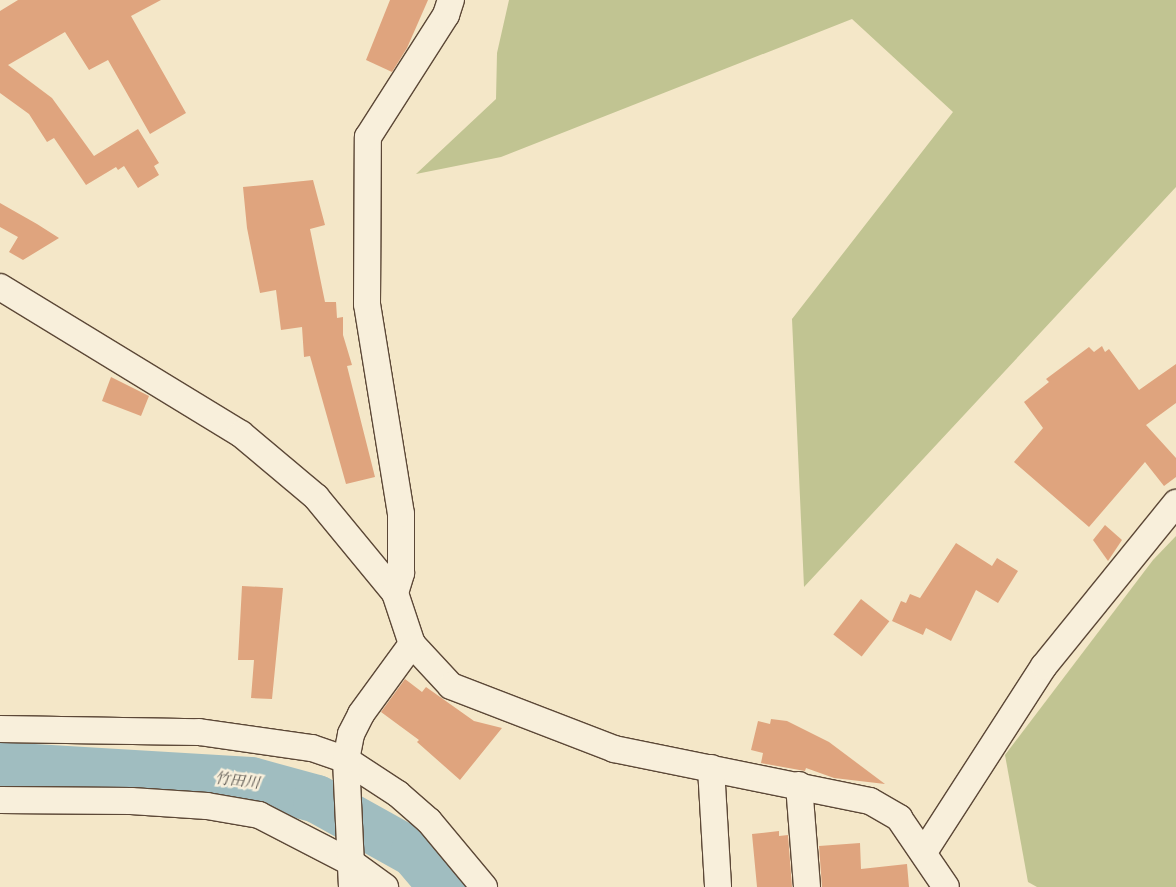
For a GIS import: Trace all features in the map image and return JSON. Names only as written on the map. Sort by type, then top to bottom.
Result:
[{"type":"street","points":[[396,593],[401,573],[401,514],[367,304],[368,137],[446,15],[451,0]]},
{"type":"street","points":[[0,287],[241,434],[316,498],[396,593],[412,644],[451,686],[614,749],[870,801],[899,818],[924,852],[946,887]]},
{"type":"street","points":[[924,852],[1044,666],[1176,503]]},
{"type":"street","points":[[352,867],[347,767],[351,734],[361,714],[412,644]]},
{"type":"street","points":[[0,729],[199,732],[312,748],[398,794],[429,821],[484,887]]},
{"type":"street","points":[[711,768],[718,887]]},
{"type":"street","points":[[799,786],[807,887]]},
{"type":"street","points":[[0,800],[131,801],[207,806],[260,815],[385,887]]},
{"type":"green space","points":[[509,0],[1176,0],[1176,187],[804,587],[792,319],[953,112],[852,19],[501,157],[416,174],[496,99],[497,53]]},
{"type":"green space","points":[[1176,536],[1176,887],[1037,887],[1028,882],[1005,755],[1153,560]]},
{"type":"building","points":[[18,0],[161,0],[131,16],[186,113],[150,134],[108,60],[89,70],[65,32],[8,65],[52,98],[94,156],[138,129],[159,163],[154,166],[159,175],[138,188],[124,166],[118,170],[116,167],[86,185],[54,138],[47,142],[29,114],[0,93],[0,11]]},
{"type":"building","points":[[390,0],[428,0],[407,48],[392,72],[366,60]]},
{"type":"building","points":[[313,180],[325,225],[310,229],[325,302],[336,302],[337,318],[343,317],[343,335],[352,365],[347,366],[375,477],[346,484],[310,356],[304,357],[302,327],[281,330],[276,290],[260,293],[247,228],[243,187]]},
{"type":"building","points":[[0,203],[59,238],[23,260],[9,252],[18,237],[0,227]]},
{"type":"building","points":[[1102,346],[1105,352],[1109,349],[1139,390],[1176,364],[1176,403],[1146,425],[1176,458],[1176,477],[1164,486],[1145,462],[1089,527],[1014,462],[1043,428],[1024,402],[1049,382],[1046,379],[1089,347],[1094,352]]},
{"type":"building","points":[[111,377],[149,396],[141,416],[102,401]]},
{"type":"building","points":[[1105,525],[1122,540],[1108,561],[1093,540]]},
{"type":"building","points":[[956,543],[992,566],[997,558],[1018,571],[998,603],[976,590],[951,641],[926,628],[923,635],[892,621],[901,601],[906,603],[910,594],[920,598]]},
{"type":"building","points":[[242,586],[283,588],[272,699],[251,698],[254,660],[238,660]]},
{"type":"building","points":[[861,599],[889,621],[862,657],[833,634]]},
{"type":"building","points":[[405,679],[422,692],[426,687],[474,721],[502,728],[460,780],[417,742],[419,740],[381,712]]},
{"type":"building","points":[[771,719],[787,721],[829,742],[885,784],[834,778],[806,768],[805,771],[761,763],[763,753],[751,750],[758,721],[770,724]]},
{"type":"building","points":[[779,831],[779,836],[788,835],[792,887],[757,887],[752,834]]},
{"type":"building","points":[[860,843],[861,869],[907,864],[909,887],[822,887],[819,846]]},
{"type":"waterway","name":"竹田川","points":[[0,766],[251,781],[317,799],[414,853],[443,887]]}]
